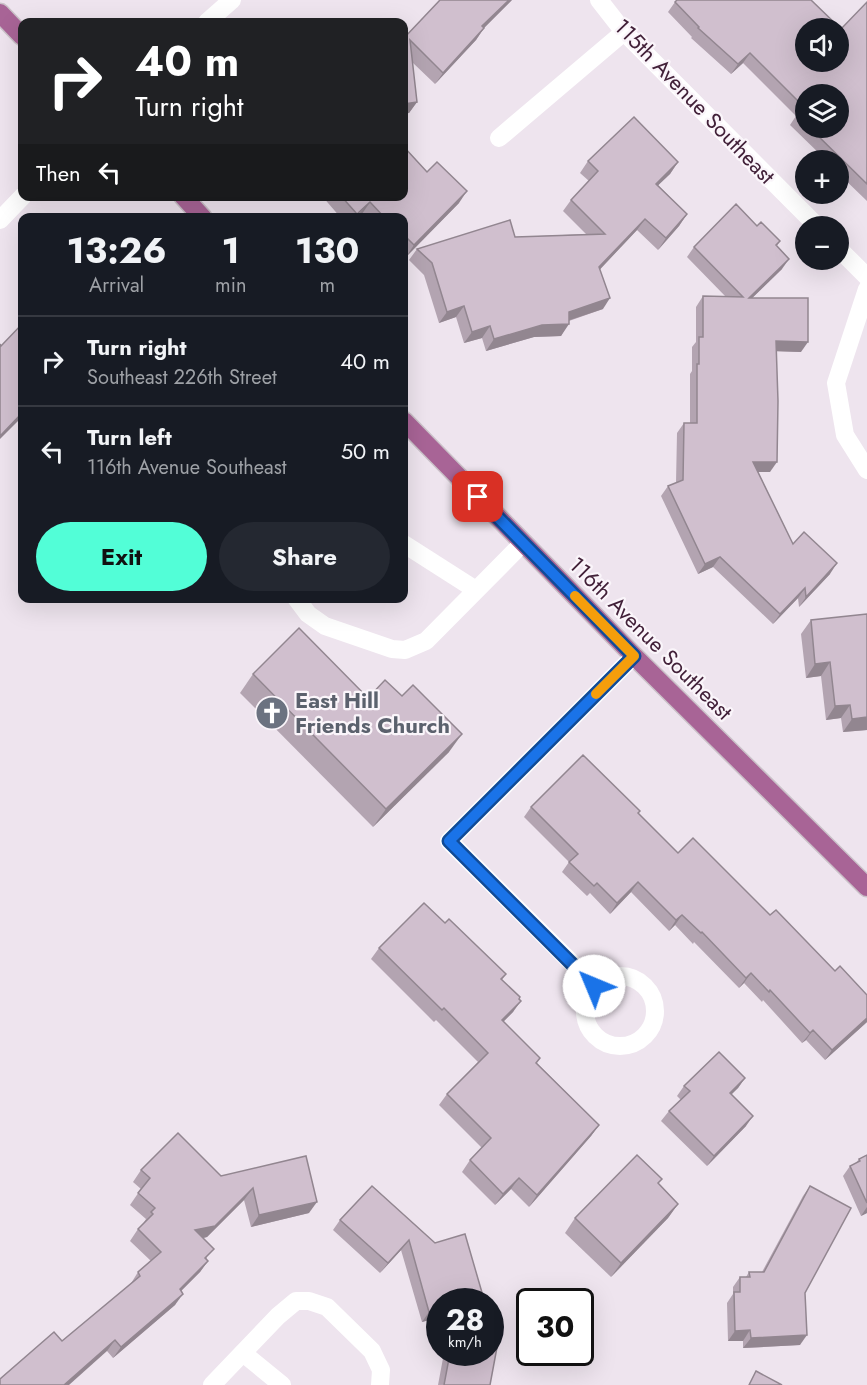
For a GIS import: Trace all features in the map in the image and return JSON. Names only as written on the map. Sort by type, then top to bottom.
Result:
[{"type":"main road","points":[[0,13],[18,32]]},
{"type":"main road","points":[[188,201],[198,213]]},
{"type":"main road","name":"116th Avenue Southeast","points":[[408,425],[634,656],[867,887]]},
{"type":"street","points":[[212,18],[232,0]]},
{"type":"street","name":"115th Avenue Southeast","points":[[599,0],[624,32],[807,216]]},
{"type":"street","points":[[499,138],[624,32]]},
{"type":"street","points":[[0,220],[18,201]]},
{"type":"street","points":[[849,259],[867,277]]},
{"type":"street","points":[[867,289],[836,383],[845,435],[867,470]]},
{"type":"street","points":[[300,603],[308,614],[325,626],[392,649],[405,650],[426,641],[523,543]]},
{"type":"street","points":[[408,547],[476,590]]},
{"type":"street","points":[[594,986],[449,841],[634,656]]},
{"type":"street","points":[[213,1385],[278,1316],[296,1301],[327,1307],[372,1351],[381,1370],[380,1385]]},
{"type":"street","points":[[243,1353],[282,1385]]},
{"type":"building","points":[[440,0],[509,0],[482,26],[484,28],[443,73],[410,40],[417,102],[408,103],[408,34]]},
{"type":"building","points":[[677,0],[811,0],[830,18],[795,18],[795,72],[849,72],[849,21],[867,2],[867,184],[849,166],[849,150],[832,150],[820,138],[849,138],[849,84],[795,84],[795,98],[750,53],[738,64],[675,2]]},
{"type":"building","points":[[634,117],[678,162],[656,184],[687,214],[666,238],[645,219],[599,267],[610,298],[569,312],[569,324],[542,325],[494,339],[490,326],[472,332],[464,306],[447,312],[432,263],[417,249],[510,220],[515,237],[605,234],[571,200],[598,171],[588,161]]},
{"type":"building","points":[[408,151],[427,172],[437,162],[467,191],[414,245],[408,239],[408,213],[380,213],[370,202],[356,213],[345,201],[408,201]]},
{"type":"building","points":[[736,204],[757,226],[761,222],[780,241],[776,245],[789,259],[749,298],[808,298],[808,342],[776,341],[777,462],[753,462],[793,544],[804,532],[837,563],[806,597],[805,588],[780,614],[720,557],[705,564],[668,486],[683,480],[684,423],[697,423],[697,364],[699,364],[699,337],[703,337],[703,296],[743,297],[694,247]]},
{"type":"building","points":[[18,328],[18,417],[0,436],[0,344],[1,346]]},
{"type":"building","points":[[867,614],[867,717],[852,719],[850,705],[835,706],[830,662],[815,664],[811,620]]},
{"type":"building","points":[[299,628],[368,698],[385,680],[402,696],[413,685],[462,734],[386,809],[253,674]]},
{"type":"building","points":[[583,755],[640,811],[638,813],[678,853],[693,838],[770,915],[776,910],[835,971],[840,966],[867,995],[867,1018],[832,1050],[813,1030],[810,1033],[751,973],[746,978],[702,932],[682,915],[676,920],[638,882],[617,903],[597,883],[594,886],[569,862],[578,854],[531,807]]},
{"type":"building","points":[[424,903],[445,923],[449,919],[506,974],[501,979],[520,997],[521,1001],[502,1020],[540,1058],[536,1063],[599,1125],[537,1195],[519,1178],[503,1194],[470,1160],[491,1138],[447,1094],[488,1053],[444,1008],[442,1010],[379,948]]},
{"type":"building","points":[[719,1052],[745,1078],[730,1093],[753,1116],[714,1156],[669,1111],[690,1091],[684,1086]]},
{"type":"building","points":[[178,1133],[221,1176],[306,1156],[317,1202],[259,1215],[253,1188],[215,1226],[195,1230],[214,1249],[205,1258],[208,1261],[180,1289],[183,1294],[121,1347],[115,1340],[64,1385],[0,1385],[0,1379],[54,1332],[62,1341],[140,1276],[138,1272],[161,1252],[138,1229],[153,1214],[151,1212],[155,1208],[138,1193],[150,1178],[141,1170]]},
{"type":"building","points":[[637,1155],[662,1179],[658,1183],[678,1204],[621,1263],[575,1218]]},
{"type":"building","points":[[867,1155],[867,1203],[850,1166]]},
{"type":"building","points":[[372,1186],[435,1243],[465,1234],[481,1288],[426,1288],[426,1301],[409,1240],[388,1263],[340,1220]]},
{"type":"building","points":[[810,1186],[851,1208],[805,1293],[807,1335],[751,1338],[750,1330],[735,1331],[734,1292],[740,1292],[740,1277],[750,1277],[749,1272],[764,1272]]},
{"type":"building","points":[[448,1366],[494,1366],[490,1385],[444,1385]]},
{"type":"building","points":[[756,1371],[782,1385],[749,1385]]},
{"type":"slow traffic","points":[[575,596],[634,656],[596,694]]},
{"type":"place","name":"East Hill Friends Church","points":[[272,713]]},
{"type":"route","points":[[478,497],[634,656],[449,841],[594,986]]}]
